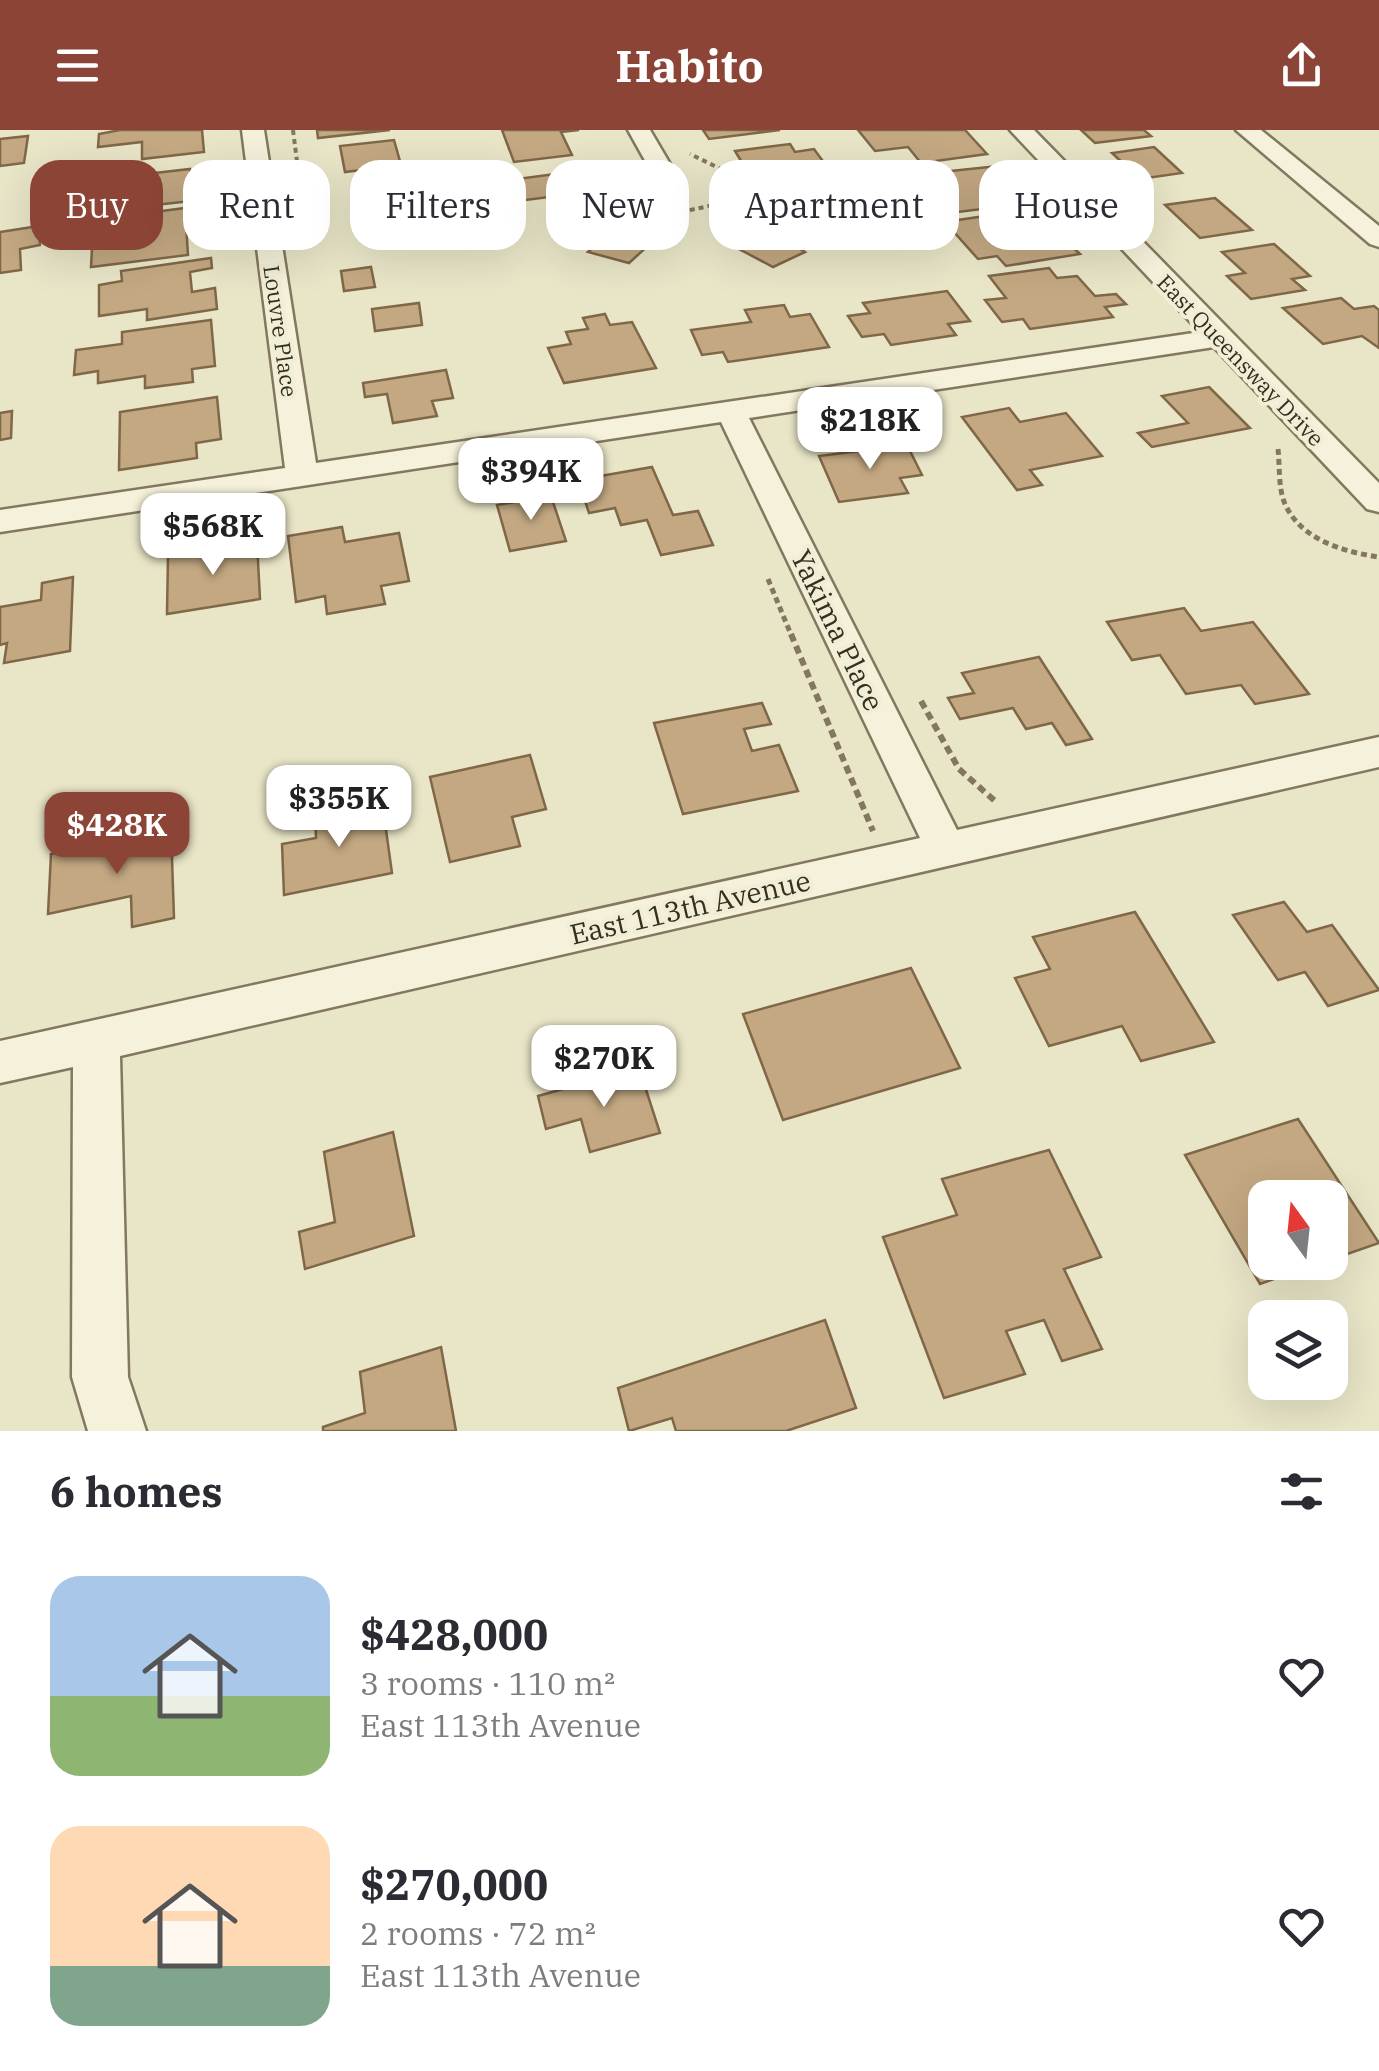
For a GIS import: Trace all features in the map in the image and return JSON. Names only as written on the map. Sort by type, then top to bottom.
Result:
[{"type":"street","name":"Louvre Place","points":[[253,130],[302,474]]},
{"type":"street","points":[[640,130],[657,160]]},
{"type":"street","name":"East Queensway Drive","points":[[1021,130],[1379,502]]},
{"type":"street","points":[[1247,130],[1379,239]]},
{"type":"street","points":[[0,521],[1218,338]]},
{"type":"street","name":"Yakima Place","points":[[730,410],[946,850]]},
{"type":"street","name":"East 113th Avenue","points":[[0,1062],[1379,752]]},
{"type":"street","points":[[96,1040],[100,1377],[117,1431]]},
{"type":"path","points":[[293,130],[310,263]]},
{"type":"path","points":[[1276,439],[1286,506],[1303,527],[1321,541],[1364,556],[1379,557]]},
{"type":"path","points":[[762,565],[874,832],[854,836]]},
{"type":"path","points":[[918,697],[954,767],[972,788],[996,802]]},
{"type":"building","points":[[120,130],[202,130],[204,152],[142,159],[142,142],[98,147],[99,134]]},
{"type":"building","points":[[317,130],[390,130],[318,138]]},
{"type":"building","points":[[502,130],[579,130],[561,132],[572,155],[513,160]]},
{"type":"building","points":[[703,130],[780,130],[709,139]]},
{"type":"building","points":[[858,130],[965,130],[987,154],[919,160],[908,147],[875,151]]},
{"type":"building","points":[[1081,130],[1144,130],[1151,136],[1095,143]]},
{"type":"building","points":[[28,136],[24,163],[0,166],[0,139]]},
{"type":"building","points":[[394,140],[400,160],[350,160],[350,171],[345,172],[340,146]]},
{"type":"building","points":[[790,144],[795,152],[814,149],[822,160],[740,160],[735,151]]},
{"type":"building","points":[[1154,147],[1182,173],[1154,177],[1154,160],[1120,160],[1112,153]]},
{"type":"building","points":[[979,168],[979,209],[959,212],[959,170]]},
{"type":"building","points":[[183,170],[183,202],[163,204],[163,172]]},
{"type":"building","points":[[546,175],[546,197],[526,200],[526,178]]},
{"type":"building","points":[[1215,198],[1252,230],[1200,238],[1165,205]]},
{"type":"building","points":[[183,208],[183,250],[188,250],[188,255],[91,267],[92,250],[163,250],[163,211]]},
{"type":"building","points":[[979,217],[979,250],[1076,250],[1080,254],[1006,266],[997,256],[978,259],[959,238],[959,220]]},
{"type":"building","points":[[30,227],[30,247],[20,249],[21,270],[0,273],[0,232]]},
{"type":"building","points":[[1274,244],[1310,276],[1292,279],[1305,290],[1251,299],[1227,276],[1245,273],[1222,252]]},
{"type":"building","points":[[590,250],[643,250],[629,263]]},
{"type":"building","points":[[741,250],[805,252],[773,267]]},
{"type":"building","points":[[211,258],[212,268],[190,272],[192,292],[215,288],[217,309],[147,320],[147,309],[99,316],[99,285],[122,281],[121,271]]},
{"type":"building","points":[[371,267],[375,287],[344,291],[341,271]]},
{"type":"building","points":[[1049,268],[1057,278],[1077,276],[1095,296],[1116,294],[1126,304],[1105,307],[1113,317],[1030,329],[1023,319],[1002,322],[985,300],[1006,298],[989,276]]},
{"type":"building","points":[[947,291],[970,321],[948,324],[956,335],[891,345],[884,334],[862,337],[848,316],[870,313],[863,303]]},
{"type":"building","points":[[1341,298],[1354,309],[1374,306],[1379,310],[1379,348],[1362,336],[1323,344],[1283,308]]},
{"type":"building","points":[[419,303],[422,325],[375,331],[372,309]]},
{"type":"building","points":[[784,305],[790,317],[810,314],[829,347],[728,362],[723,352],[702,355],[691,330],[751,322],[745,310]]},
{"type":"building","points":[[605,314],[610,325],[632,322],[656,368],[564,383],[548,348],[571,344],[566,332],[588,329],[583,318]]},
{"type":"building","points":[[211,320],[215,366],[192,369],[193,382],[145,388],[145,376],[98,383],[98,371],[74,375],[76,350],[122,344],[122,332]]},
{"type":"building","points":[[446,370],[453,398],[432,401],[437,416],[393,423],[387,394],[365,397],[363,383]]},
{"type":"building","points":[[1209,387],[1250,428],[1152,447],[1138,433],[1188,423],[1162,396]]},
{"type":"building","points":[[217,397],[221,439],[196,443],[197,458],[119,470],[120,412]]},
{"type":"building","points":[[1009,408],[1020,422],[1066,413],[1102,456],[1030,470],[1042,485],[1017,490],[962,417]]},
{"type":"building","points":[[12,411],[11,438],[0,440],[0,413]]},
{"type":"building","points":[[907,445],[922,475],[900,478],[908,493],[839,502],[819,456]]},
{"type":"building","points":[[652,467],[673,515],[698,511],[713,545],[661,555],[647,520],[621,525],[615,508],[589,513],[578,480]]},
{"type":"building","points":[[551,496],[566,541],[510,551],[497,505]]},
{"type":"building","points":[[342,527],[345,542],[399,533],[409,581],[381,586],[385,604],[327,614],[325,596],[296,602],[288,536]]},
{"type":"building","points":[[257,542],[260,599],[167,614],[168,556]]},
{"type":"building","points":[[73,577],[70,651],[4,663],[7,643],[0,645],[0,607],[41,600],[42,583]]},
{"type":"building","points":[[1184,608],[1201,631],[1253,622],[1309,694],[1255,704],[1241,685],[1186,694],[1160,655],[1132,660],[1107,622]]},
{"type":"building","points":[[1039,657],[1092,739],[1066,745],[1052,723],[1026,729],[1013,708],[960,719],[948,698],[974,693],[962,673]]},
{"type":"building","points":[[762,703],[771,724],[744,729],[752,751],[779,745],[798,791],[683,814],[654,723]]},
{"type":"building","points":[[530,755],[546,809],[512,817],[520,846],[450,862],[430,777]]},
{"type":"building","points":[[382,801],[392,873],[284,895],[282,844],[316,838],[315,814]]},
{"type":"building","points":[[171,829],[174,918],[132,927],[131,896],[48,914],[51,854]]},
{"type":"building","points":[[1284,902],[1307,932],[1332,925],[1379,990],[1328,1006],[1305,972],[1278,980],[1233,915]]},
{"type":"building","points":[[1135,912],[1214,1042],[1141,1061],[1122,1026],[1049,1046],[1015,978],[1050,969],[1033,937]]},
{"type":"building","points":[[911,968],[960,1068],[783,1120],[743,1014]]},
{"type":"building","points":[[639,1068],[660,1133],[590,1152],[581,1119],[546,1129],[538,1096]]},
{"type":"building","points":[[1298,1119],[1338,1180],[1248,1180],[1248,1263],[1185,1155]]},
{"type":"building","points":[[393,1132],[414,1236],[305,1269],[299,1232],[335,1222],[324,1152]]},
{"type":"building","points":[[1049,1150],[1101,1257],[1064,1269],[1102,1349],[1062,1361],[1044,1320],[1006,1331],[1025,1374],[944,1398],[883,1237],[957,1215],[942,1179]]},
{"type":"building","points":[[1348,1196],[1379,1243],[1348,1254]]},
{"type":"building","points":[[825,1320],[856,1408],[786,1431],[676,1431],[672,1418],[629,1431],[618,1388]]},
{"type":"building","points":[[441,1347],[456,1431],[323,1431],[323,1427],[365,1413],[360,1372]]}]
